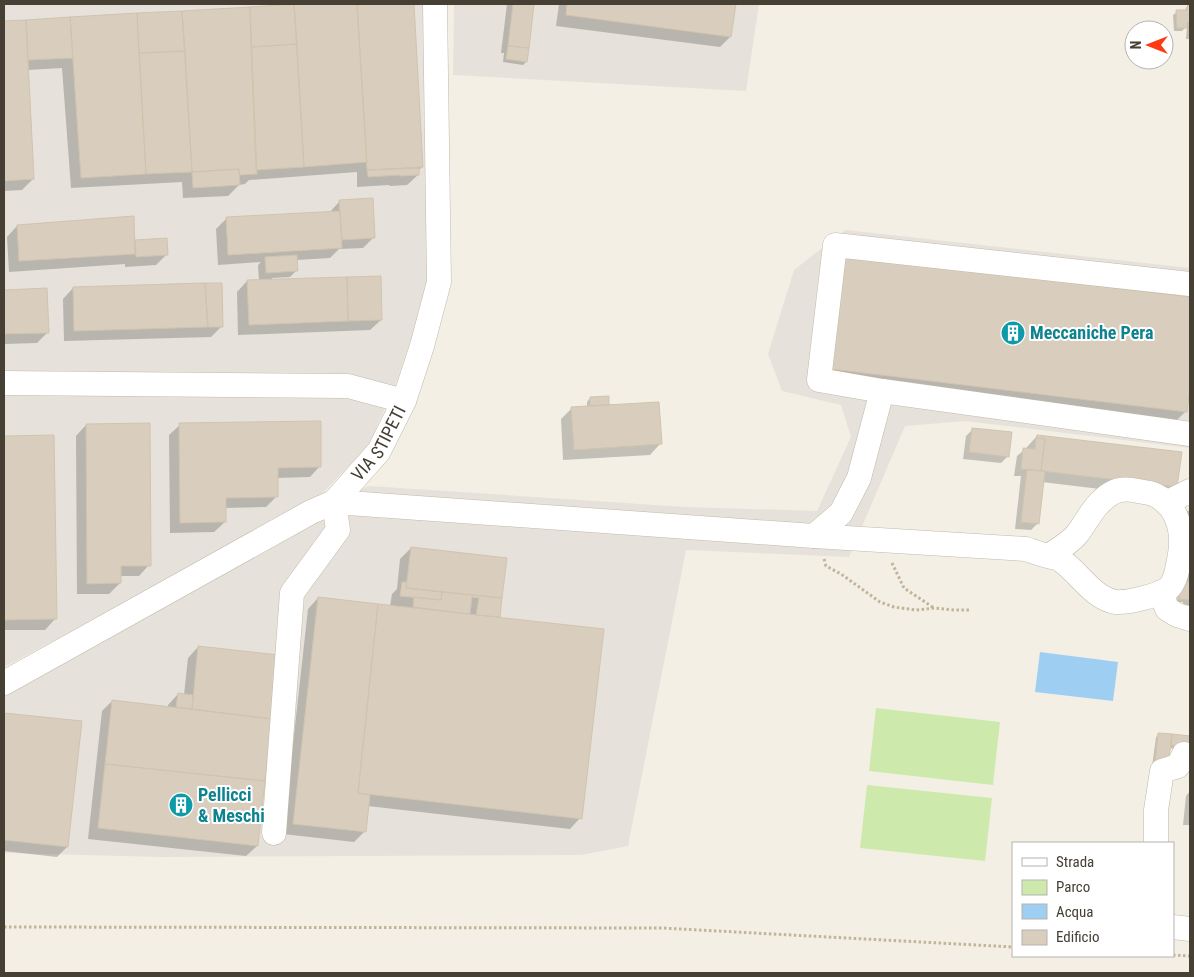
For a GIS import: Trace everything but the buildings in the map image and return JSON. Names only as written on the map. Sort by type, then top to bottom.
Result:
[{"type":"street","name":"VIA STIPETI","points":[[4,683],[311,512],[334,502],[379,451],[404,401],[422,346],[439,282],[435,4]]},
{"type":"street","points":[[1190,284],[835,244],[819,380],[882,391],[1190,434]]},
{"type":"street","points":[[4,383],[348,386],[404,401]]},
{"type":"street","points":[[816,536],[841,513],[859,478],[882,391]]},
{"type":"street","points":[[274,833],[292,593],[338,530],[334,502],[1026,549],[1048,556],[1060,559],[1093,590],[1114,602],[1124,602],[1169,588],[1178,566],[1182,537],[1179,522],[1166,503],[1153,494],[1125,489],[1112,492],[1099,503],[1077,534],[1068,543],[1048,556]]},
{"type":"street","points":[[1166,503],[1190,492]]},
{"type":"street","points":[[1161,592],[1167,609],[1177,615],[1190,619]]},
{"type":"street","points":[[1156,842],[1156,810],[1162,771],[1178,766],[1184,754]]},
{"type":"street","points":[[1174,927],[1190,929]]},
{"type":"path","points":[[816,536],[826,566],[841,574],[880,602],[916,610],[935,608],[970,610]]},
{"type":"path","points":[[882,540],[887,555],[904,588],[935,608]]},
{"type":"path","points":[[4,927],[662,928],[1012,947]]},
{"type":"path","points":[[1174,955],[1190,956]]},
{"type":"shaded area","points":[[4,4],[425,4],[428,287],[398,378],[369,445],[318,498],[4,667]]},
{"type":"shaded area","points":[[454,4],[759,4],[746,91],[453,75]]},
{"type":"shaded area","points":[[845,230],[1190,268],[1190,448],[965,421],[905,426],[849,557],[686,550],[628,846],[581,855],[161,857],[4,853],[4,694],[353,493],[369,486],[685,507],[817,511],[851,437],[841,405],[782,391],[768,354],[794,270]]},
{"type":"green space","points":[[876,708],[1000,722],[993,785],[869,771]]},
{"type":"green space","points":[[867,785],[992,798],[985,861],[860,848]]},
{"type":"water","points":[[1040,652],[1118,662],[1113,701],[1035,692]]},
{"type":"place","name":"Meccaniche Pera","points":[[1013,333]]},
{"type":"place","name":"Pellicci & Meschi","points":[[181,805]]}]
